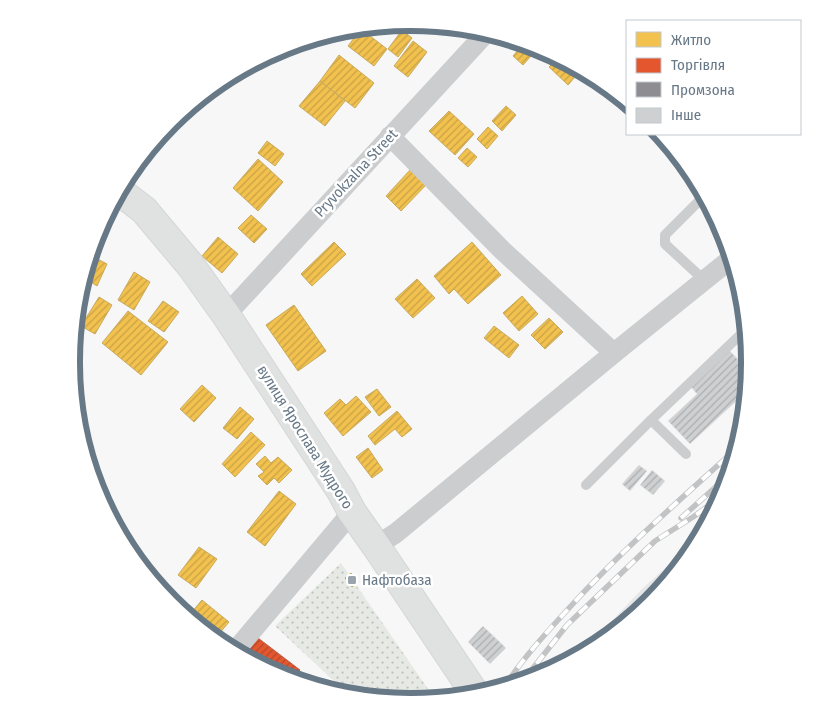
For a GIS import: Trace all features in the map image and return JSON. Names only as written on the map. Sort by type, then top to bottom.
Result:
[{"type":"main road","name":"вулиця Ярослава Мудрого","points":[[125,195],[144,210],[191,266],[226,315],[341,492],[352,512],[471,687]]},
{"type":"street","name":"Pryvokzalna Street","points":[[226,315],[480,39]]},
{"type":"street","points":[[390,136],[502,250],[614,353]]},
{"type":"street","points":[[376,546],[396,533],[726,263]]},
{"type":"street","points":[[240,645],[352,512]]},
{"type":"lane","points":[[699,200],[665,235],[666,244],[704,280]]},
{"type":"lane","points":[[586,485],[651,420],[740,336]]},
{"type":"lane","points":[[651,420],[686,454]]},
{"type":"shaded area","points":[[677,557],[659,580],[629,611],[603,630],[642,589]]},
{"type":"shaded area","points":[[341,563],[430,692],[389,692],[337,684],[275,626]]},
{"type":"building: Житло","points":[[401,31],[412,38],[398,57],[388,49]]},
{"type":"building: Житло","points":[[367,34],[387,49],[374,66],[348,46],[356,36]]},
{"type":"building: Житло","points":[[413,41],[427,52],[408,77],[394,66]]},
{"type":"building: Житло","points":[[518,50],[532,54],[523,65],[513,56]]},
{"type":"building: Житло","points":[[339,55],[374,83],[355,108],[320,81]]},
{"type":"building: Житло","points":[[553,63],[576,76],[568,85],[549,67]]},
{"type":"building: Житло","points":[[320,81],[345,101],[325,126],[299,106]]},
{"type":"building: Житло","points":[[506,106],[516,115],[502,131],[492,121]]},
{"type":"building: Житло","points":[[449,111],[474,134],[455,155],[429,131]]},
{"type":"building: Житло","points":[[488,127],[498,136],[487,149],[477,139]]},
{"type":"building: Житло","points":[[267,141],[284,154],[275,166],[258,153]]},
{"type":"building: Житло","points":[[467,148],[477,157],[468,167],[458,158]]},
{"type":"building: Житло","points":[[258,159],[283,182],[258,211],[233,188]]},
{"type":"building: Житло","points":[[410,170],[426,185],[401,211],[386,196]]},
{"type":"building: Житло","points":[[251,215],[267,229],[254,243],[238,228]]},
{"type":"building: Житло","points":[[218,237],[238,254],[222,273],[202,256]]},
{"type":"building: Житло","points":[[334,242],[346,254],[312,286],[301,274]]},
{"type":"building: Житло","points":[[472,242],[501,275],[468,304],[454,289],[449,294],[434,276]]},
{"type":"building: Житло","points":[[96,258],[107,264],[97,286],[90,281]]},
{"type":"building: Житло","points":[[134,272],[150,282],[134,310],[118,300]]},
{"type":"building: Житло","points":[[417,279],[435,298],[413,318],[395,299]]},
{"type":"building: Житло","points":[[522,296],[538,314],[519,331],[503,313]]},
{"type":"building: Житло","points":[[99,297],[112,305],[95,334],[82,327]]},
{"type":"building: Житло","points":[[163,301],[179,312],[164,332],[148,321]]},
{"type":"building: Житло","points":[[294,305],[326,351],[298,371],[266,325]]},
{"type":"building: Житло","points":[[128,311],[168,342],[141,375],[102,343]]},
{"type":"building: Житло","points":[[549,318],[563,332],[545,349],[531,335]]},
{"type":"building: Житло","points":[[494,326],[519,345],[509,358],[484,338]]},
{"type":"building: Житло","points":[[202,385],[216,398],[194,422],[180,409]]},
{"type":"building: Житло","points":[[377,389],[391,407],[379,416],[365,397]]},
{"type":"building: Житло","points":[[356,396],[371,412],[343,436],[324,413],[340,399],[346,405]]},
{"type":"building: Житло","points":[[240,407],[254,419],[237,439],[223,428]]},
{"type":"building: Житло","points":[[397,411],[412,429],[402,437],[395,429],[375,445],[368,436]]},
{"type":"building: Житло","points":[[251,432],[265,445],[235,477],[222,464]]},
{"type":"building: Житло","points":[[368,448],[383,470],[372,478],[356,457]]},
{"type":"building: Житло","points":[[265,456],[271,463],[278,457],[292,470],[279,483],[274,478],[267,485],[258,476],[264,472],[256,464]]},
{"type":"building: Житло","points":[[279,491],[296,504],[265,546],[247,532]]},
{"type":"building: Житло","points":[[199,547],[217,559],[196,588],[178,575]]},
{"type":"building: Житло","points":[[351,573],[358,582],[352,587],[345,578]]},
{"type":"building: Житло","points":[[202,600],[229,622],[220,632],[192,611]]},
{"type":"building: Торгівля","points":[[258,638],[300,670],[298,673],[284,668],[249,650]]},
{"type":"building: Інше","points":[[729,350],[741,363],[739,399],[690,444],[668,421],[697,394],[691,387]]},
{"type":"building: Інше","points":[[639,465],[647,471],[630,491],[622,484]]},
{"type":"building: Інше","points":[[652,470],[665,481],[653,495],[640,485]]},
{"type":"building: Інше","points":[[483,626],[506,648],[490,664],[468,642]]},
{"type":"railway","points":[[512,676],[561,616],[610,565],[727,457]]},
{"type":"railway","points":[[681,518],[717,485]]},
{"type":"railway","points":[[532,670],[567,625],[655,541],[708,506]]},
{"type":"place","name":"Нафтобаза","points":[[352,580]]}]
